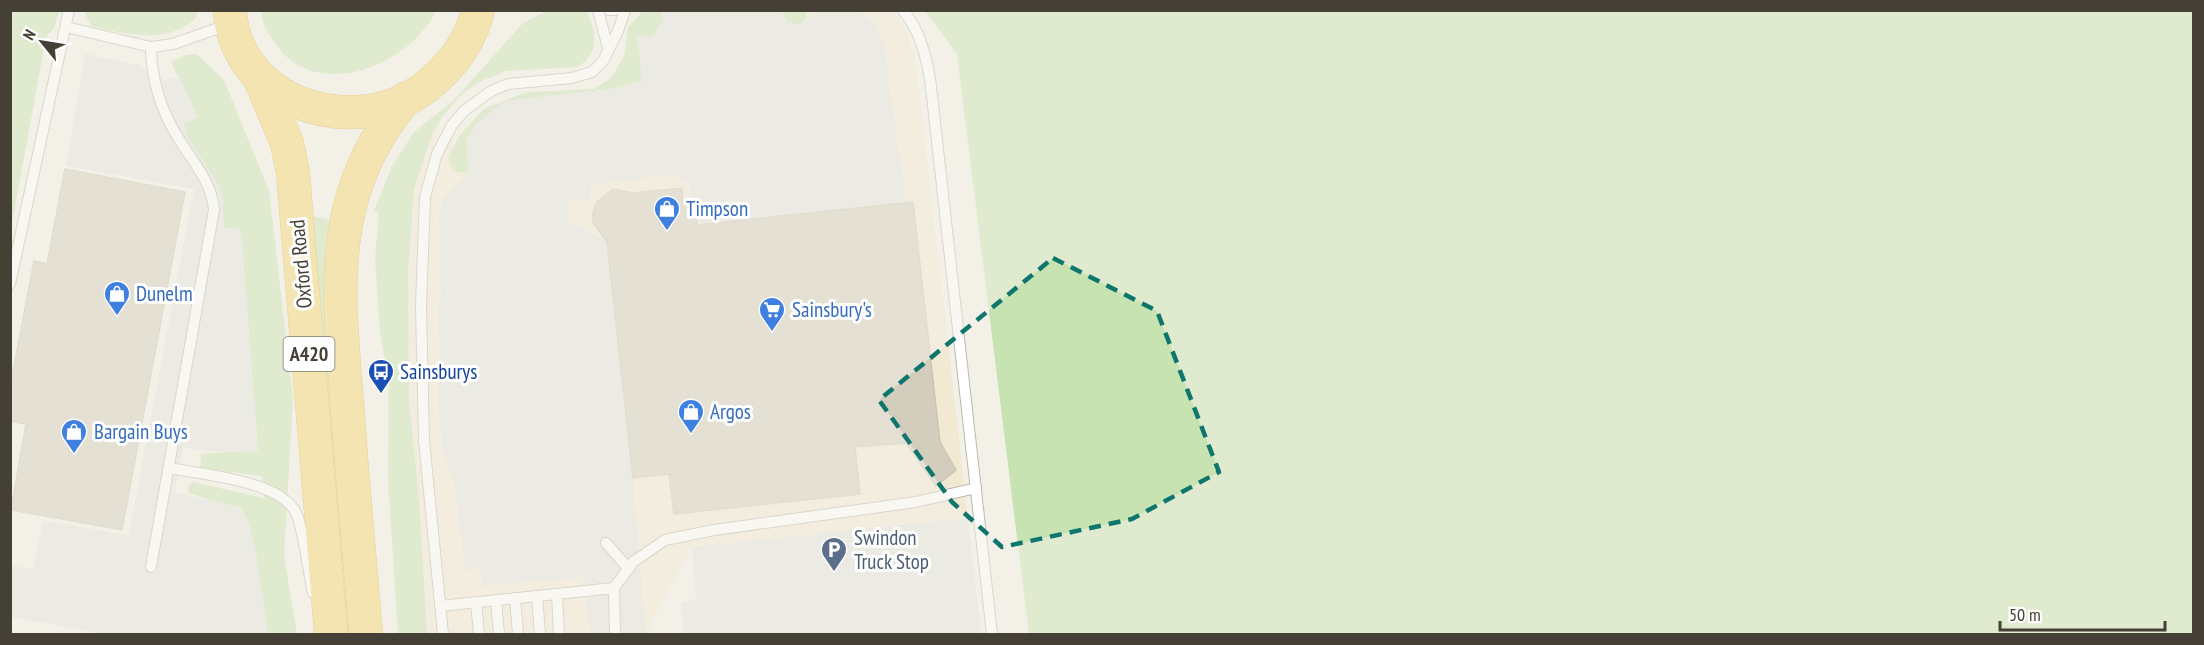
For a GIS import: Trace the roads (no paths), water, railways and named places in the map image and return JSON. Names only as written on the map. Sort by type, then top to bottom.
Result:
[{"type":"highway","name":"A420","points":[[231,17],[243,59],[260,79],[294,100],[333,110],[381,108],[405,99],[439,75],[451,63],[461,51],[480,17]]},
{"type":"highway","name":"Oxford Road","points":[[260,79],[281,126],[293,173],[321,617]]},
{"type":"highway","name":"Oxford Road","points":[[366,634],[349,435],[339,267],[347,213],[358,176],[383,125],[405,99]]},
{"type":"lane","points":[[10,284],[69,10]]},
{"type":"lane","points":[[598,10],[608,48]]},
{"type":"lane","points":[[609,10],[615,10]]},
{"type":"lane","points":[[443,634],[424,440],[421,306],[425,197],[437,154],[452,125],[464,111],[491,91],[508,84],[584,76],[598,67],[618,31],[625,10]]},
{"type":"lane","points":[[903,10],[913,22],[924,46],[930,78],[992,634]]},
{"type":"lane","points":[[66,27],[151,47],[173,44],[231,17]]},
{"type":"lane","points":[[151,47],[151,67],[164,109],[176,134],[207,183],[213,198],[214,210],[151,567]]},
{"type":"lane","points":[[170,468],[258,486],[275,492],[285,500],[297,517],[321,617],[321,634]]},
{"type":"lane","points":[[615,634],[614,588],[628,568],[653,546],[678,536],[916,502],[976,488]]},
{"type":"lane","points":[[606,543],[628,568]]},
{"type":"lane","points":[[440,606],[614,588]]},
{"type":"lane","points":[[557,594],[559,634]]},
{"type":"lane","points":[[537,596],[540,634]]},
{"type":"lane","points":[[515,598],[518,634]]},
{"type":"lane","points":[[496,600],[499,634]]},
{"type":"lane","points":[[476,602],[479,634]]},
{"type":"place","name":"Timpson","points":[[667,232]]},
{"type":"place","name":"Dunelm","points":[[117,317]]},
{"type":"place","name":"Sainsbury's","points":[[772,333]]},
{"type":"place","name":"Sainsburys","points":[[381,395]]},
{"type":"place","name":"Argos","points":[[691,435]]},
{"type":"place","name":"Bargain Buys","points":[[74,455]]},
{"type":"place","name":"Swindon Truck Stop","points":[[834,573]]}]
